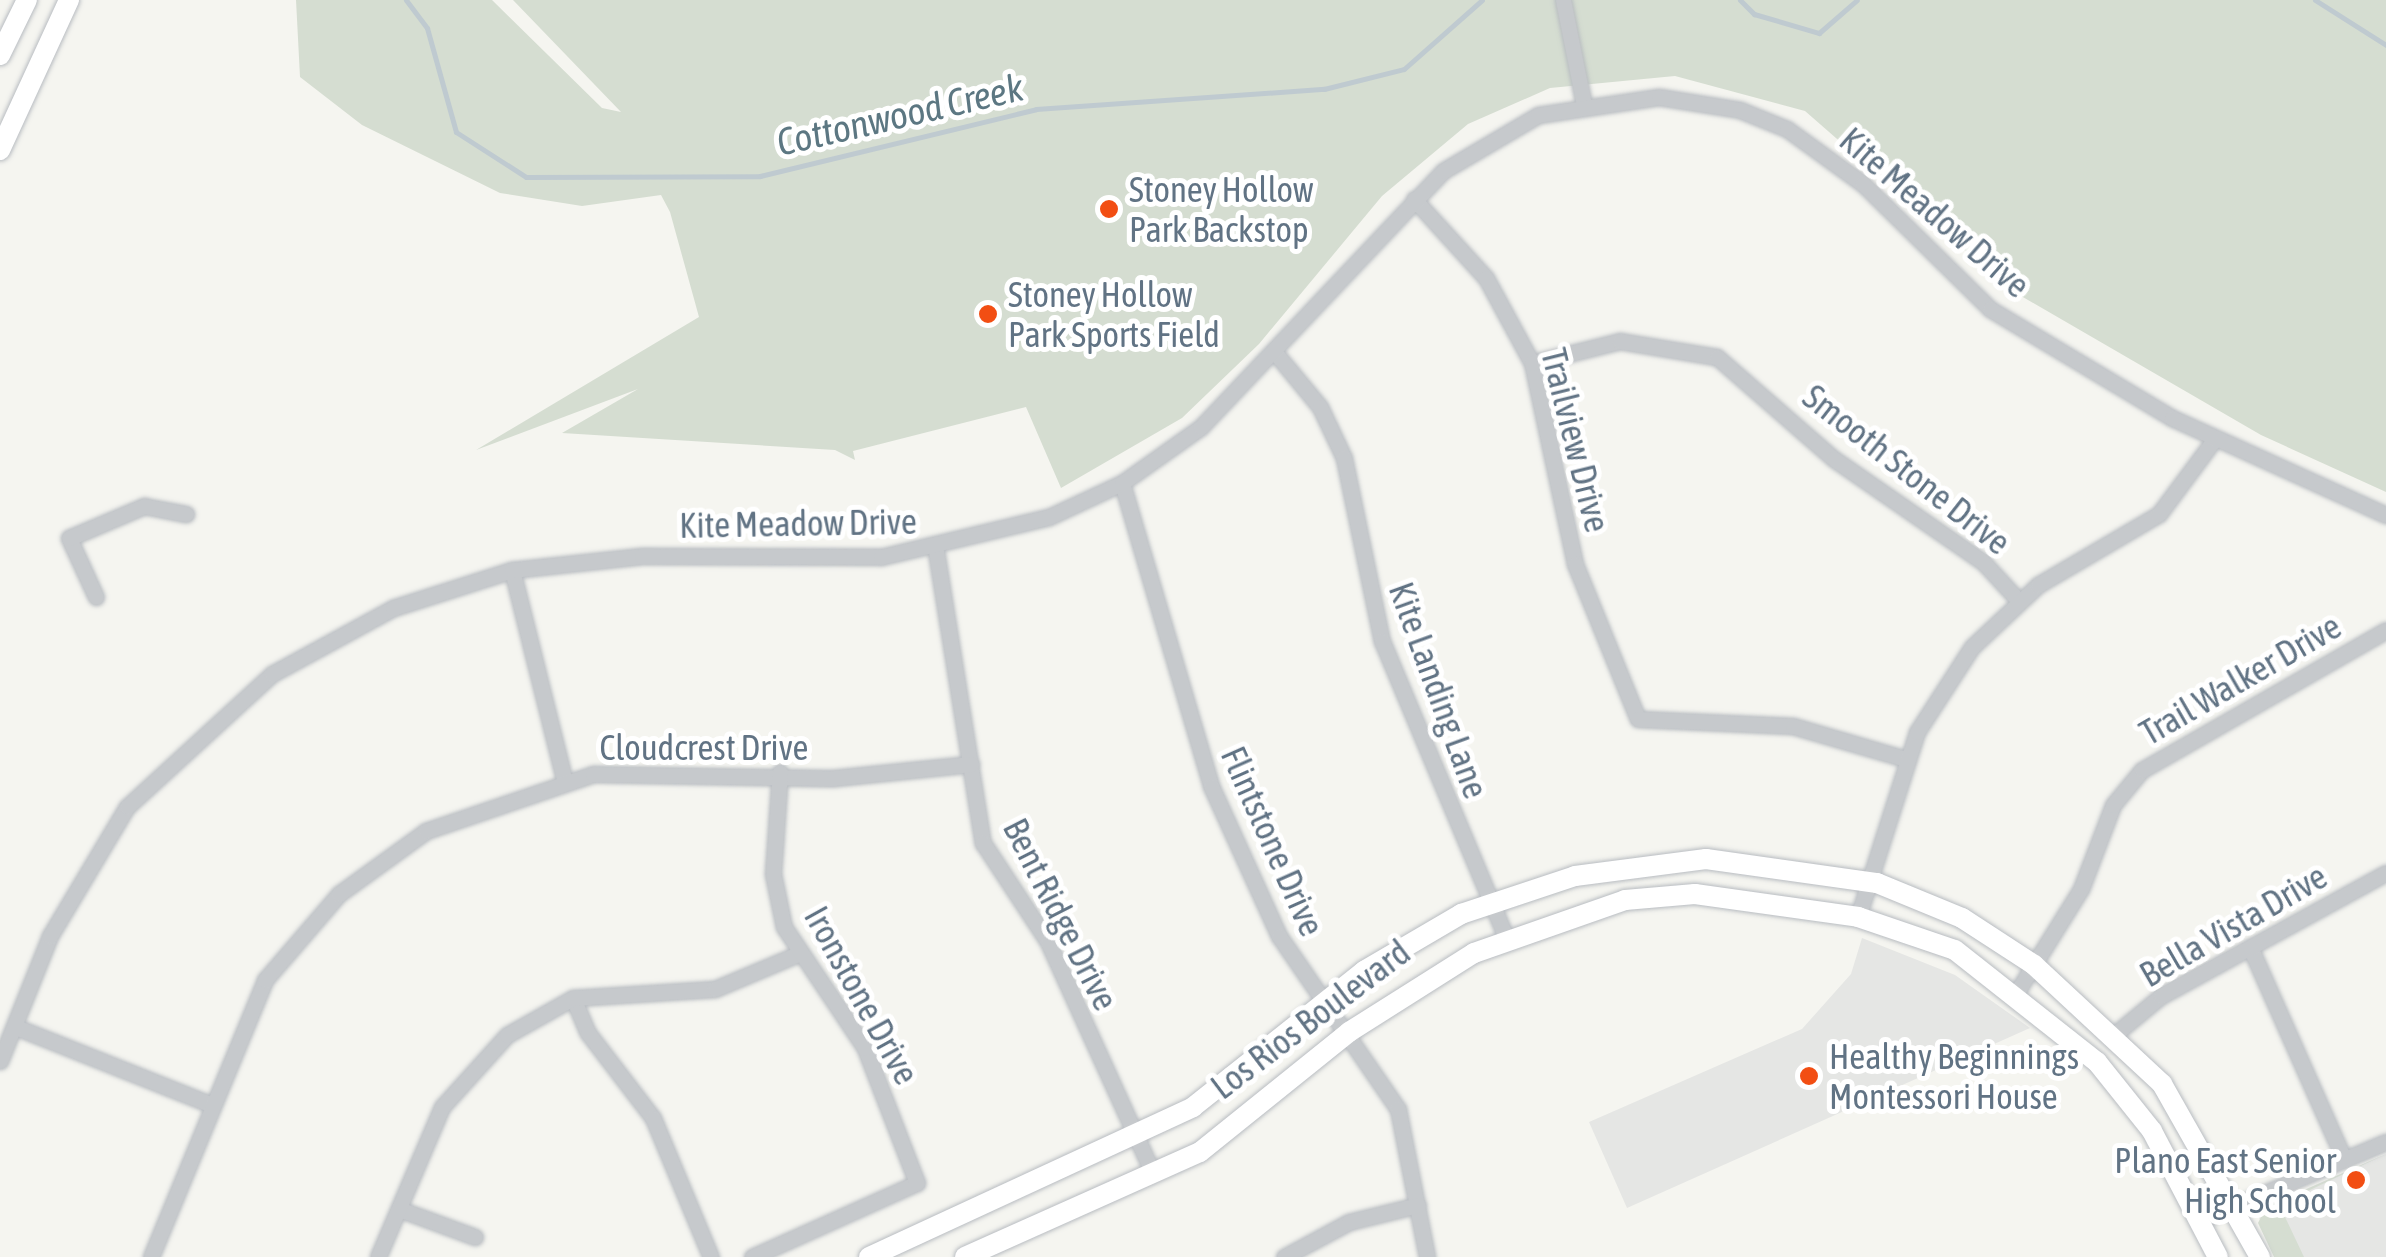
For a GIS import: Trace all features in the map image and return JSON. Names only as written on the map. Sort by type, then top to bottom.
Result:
[{"type":"main road","points":[[0,55],[28,0]]},
{"type":"main road","points":[[0,150],[69,0]]},
{"type":"main road","name":"Los Rios Boulevard","points":[[869,1257],[1136,1135],[1234,1079],[1323,1005],[1407,943],[1489,903],[1575,876],[1689,860],[1800,866],[1868,880],[1962,918],[2034,965],[2114,1034],[2162,1084],[2236,1204],[2260,1257]]},
{"type":"main road","name":"Los Rios Boulevard","points":[[965,1257],[1153,1172],[1244,1125],[1349,1032],[1506,938],[1625,900],[1695,894],[1858,916],[1955,950],[2098,1062],[2152,1130],[2218,1257]]},
{"type":"street","points":[[1562,0],[1584,105]]},
{"type":"street","name":"Kite Meadow Drive","points":[[0,1061],[86,870],[128,807],[207,725],[331,638],[512,570],[642,556],[936,551],[1048,517],[1122,482],[1201,427],[1277,355],[1339,273],[1414,200],[1488,137],[1584,105],[1682,99],[1786,130],[1863,184],[1990,309],[2214,440],[2386,515]]},
{"type":"street","name":"Trailview Drive","points":[[1414,200],[1486,278],[1532,363],[1575,564],[1638,719],[1794,726],[1906,759]]},
{"type":"street","name":"Smooth Stone Drive","points":[[1532,363],[1620,341],[1717,357],[1834,459],[1984,563],[2019,601]]},
{"type":"street","name":"Kite Landing Lane","points":[[1277,355],[1320,407],[1344,458],[1382,641],[1506,938]]},
{"type":"street","points":[[1858,916],[1906,759],[1952,674],[2019,601],[2159,514],[2214,440]]},
{"type":"street","name":"Flintstone Drive","points":[[1122,482],[1211,786],[1279,936],[1323,1005],[1349,1032],[1398,1109],[1427,1257]]},
{"type":"street","points":[[96,597],[69,538],[144,506],[186,514]]},
{"type":"street","name":"Bent Ridge Drive","points":[[936,551],[983,843],[1048,942],[1153,1172]]},
{"type":"street","points":[[512,570],[564,778]]},
{"type":"street","name":"Trail Walker Drive","points":[[2015,994],[2081,889],[2114,804],[2142,770],[2386,630]]},
{"type":"street","name":"Cloudcrest Drive","points":[[151,1257],[265,980],[339,894],[426,832],[564,778],[780,772],[834,778],[971,764]]},
{"type":"street","name":"Ironstone Drive","points":[[752,1257],[917,1184],[864,1048],[798,954],[773,874],[780,772]]},
{"type":"street","name":"Bella Vista Drive","points":[[2114,1034],[2161,996],[2386,873]]},
{"type":"street","points":[[2250,947],[2344,1159]]},
{"type":"street","points":[[378,1257],[462,1076],[507,1035],[574,998],[714,988],[798,954]]},
{"type":"street","points":[[574,998],[588,1034],[653,1118],[711,1257]]},
{"type":"street","points":[[16,1026],[212,1105]]},
{"type":"street","points":[[2201,1220],[2386,1142]]},
{"type":"street","points":[[1284,1257],[1349,1222],[1418,1205]]},
{"type":"street","points":[[398,1210],[475,1237]]},
{"type":"shaded area","points":[[296,0],[492,0],[602,108],[621,112],[513,0],[2386,0],[2386,492],[2261,435],[2009,289],[1805,111],[1675,76],[1550,88],[1468,124],[1382,196],[1259,344],[1182,418],[1061,488],[1026,407],[853,451],[855,460],[835,450],[562,433],[638,389],[476,450],[699,317],[670,212],[661,195],[582,206],[500,193],[362,125],[300,77]]},
{"type":"shaded area","name":"Healthy Beginnings Montessori House","points":[[1862,938],[1955,975],[2030,1028],[1627,1208],[1589,1122],[1802,1029],[1851,974]]},
{"type":"shaded area","name":"Plano East Senior High School","points":[[2386,1154],[2386,1257],[2276,1257],[2256,1211]]},
{"type":"shaded area","points":[[2386,1154],[2293,1198],[2296,1210],[2285,1217],[2304,1257],[2274,1257],[2258,1223],[2266,1207]]},
{"type":"waterway","name":"Cottonwood Creek","points":[[406,0],[427,28],[456,132],[526,177],[760,176],[1036,109],[1324,89],[1404,69],[1482,0]]},
{"type":"waterway","name":"Cottonwood Creek","points":[[1740,0],[1754,14],[1819,33],[1857,0]]},
{"type":"waterway","name":"Cottonwood Creek","points":[[2315,0],[2386,45]]},
{"type":"place","name":"Stoney Hollow Park Backstop","points":[[1109,209]]},
{"type":"place","name":"Stoney Hollow Park Sports Field","points":[[988,314]]},
{"type":"place","name":"Healthy Beginnings Montessori House","points":[[1809,1076]]},
{"type":"place","name":"Plano East Senior High School","points":[[2356,1180]]}]
